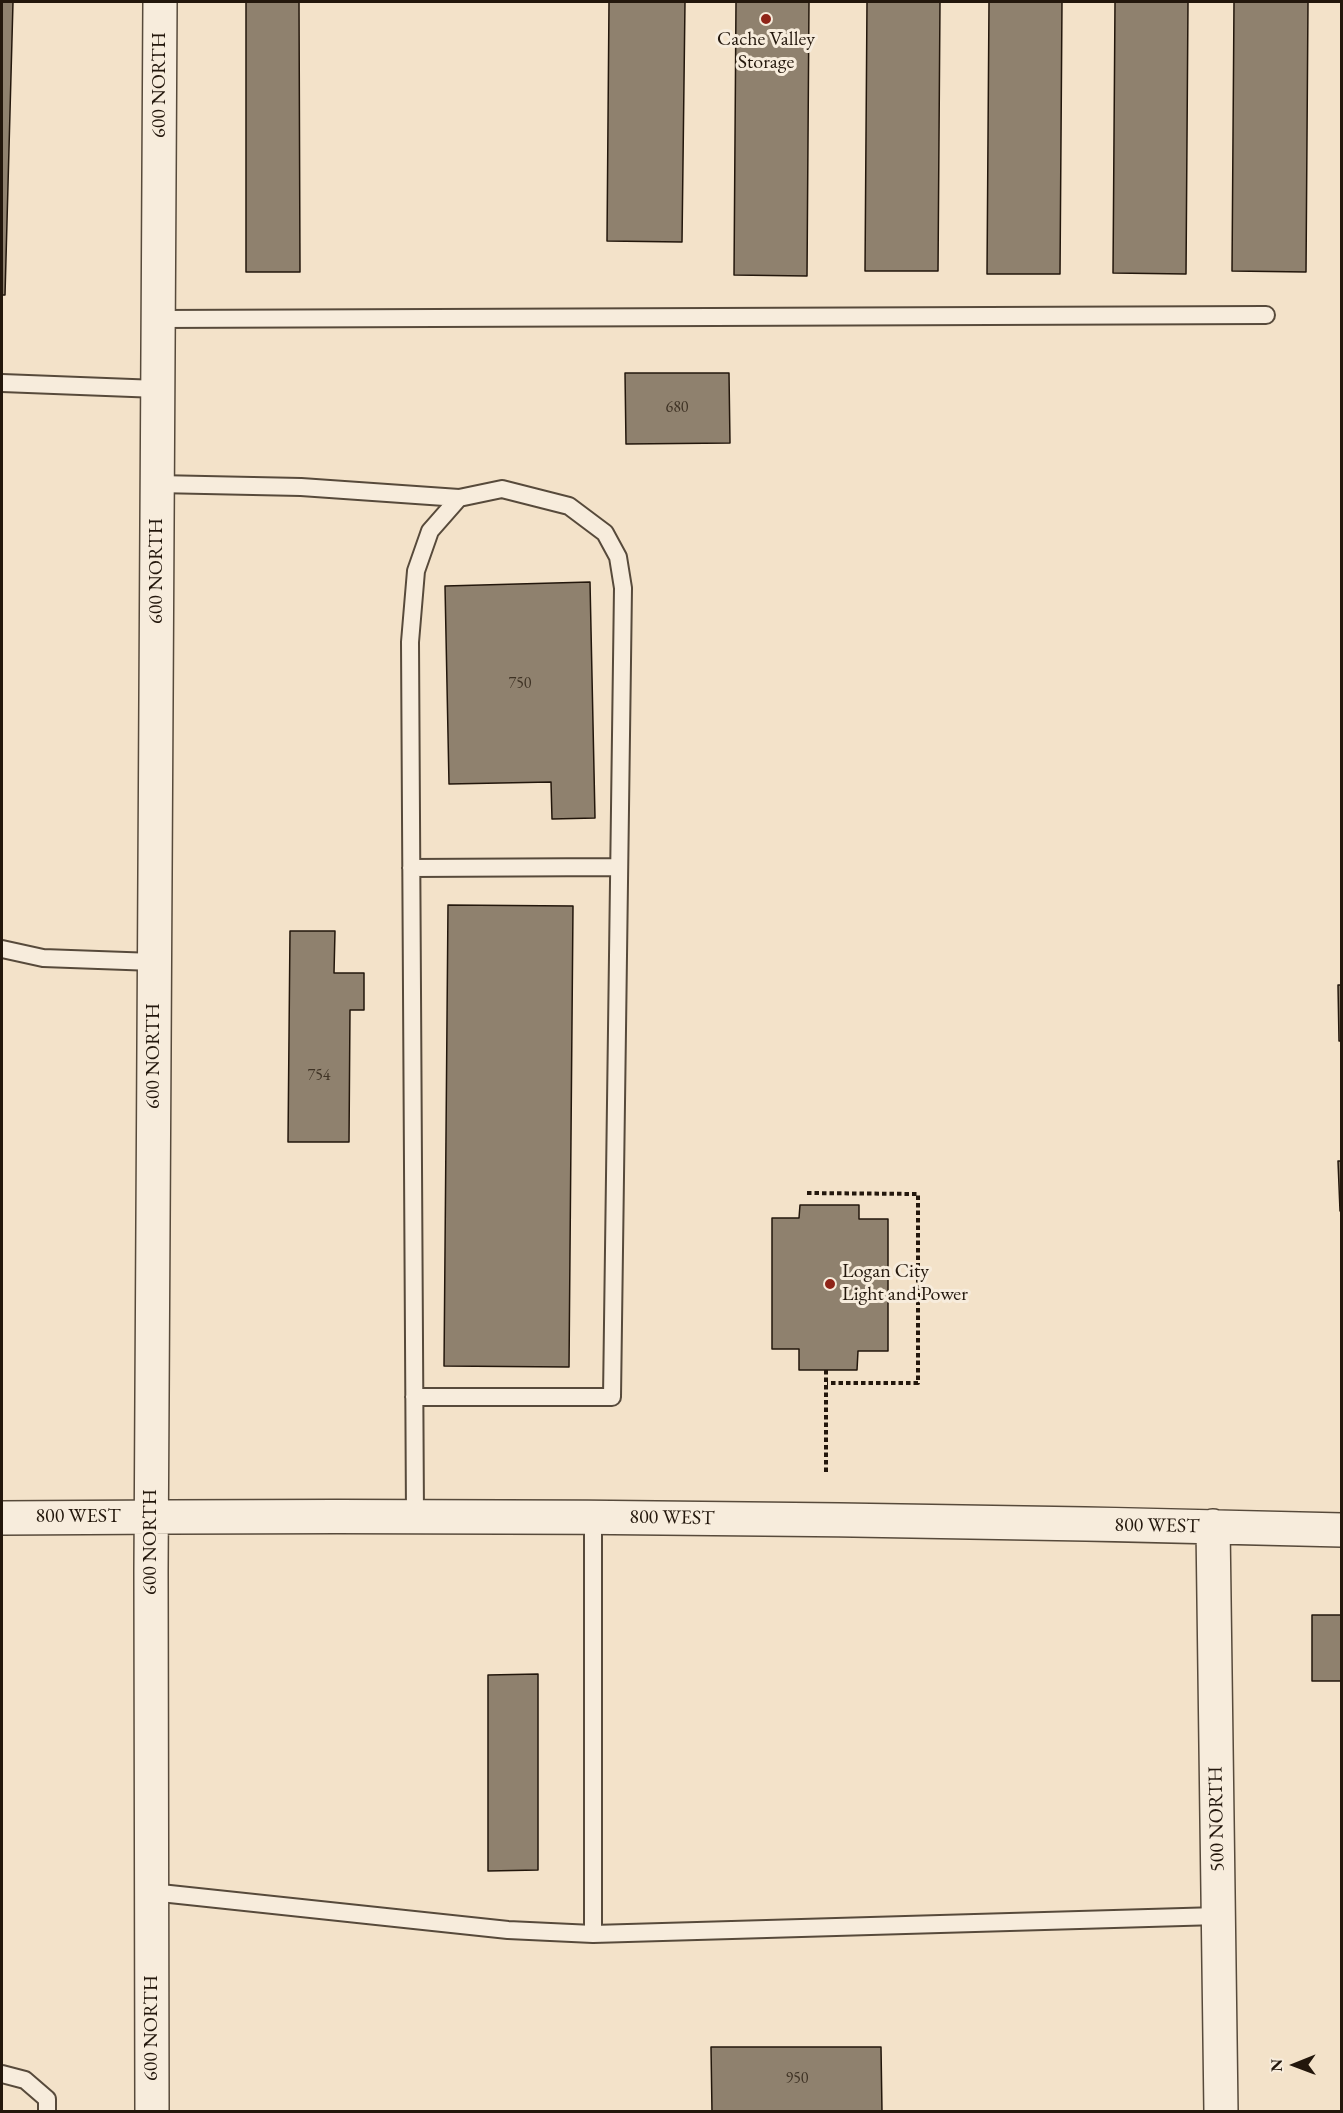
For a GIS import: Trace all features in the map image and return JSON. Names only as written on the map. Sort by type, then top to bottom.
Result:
[{"type":"street","name":"600 NORTH","points":[[152,2112],[151,1517],[160,2]]},
{"type":"street","name":"800 WEST","points":[[2,1518],[415,1515],[1213,1526],[1341,1530]]},
{"type":"street","name":"500 NORTH","points":[[1213,1526],[1221,2112]]},
{"type":"lane","points":[[158,319],[1266,315]]},
{"type":"lane","points":[[2,382],[158,389]]},
{"type":"lane","points":[[157,484],[301,487],[459,498],[502,489],[569,506],[606,532],[618,557],[623,588],[612,1397],[414,1397]]},
{"type":"lane","points":[[415,1515],[410,642],[416,572],[430,531],[459,498]]},
{"type":"lane","points":[[411,868],[619,867]]},
{"type":"lane","points":[[2,949],[43,958],[154,962]]},
{"type":"lane","points":[[593,1517],[593,1934]]},
{"type":"lane","points":[[152,1892],[508,1930],[593,1934],[1218,1916]]},
{"type":"lane","points":[[2,2074],[25,2080],[47,2099],[47,2112]]},
{"type":"path","points":[[807,1192],[918,1194],[918,1383],[827,1383]]},
{"type":"path","points":[[826,1370],[826,1472]]},
{"type":"building","points":[[2,2],[13,2],[5,295],[2,295]]},
{"type":"building","points":[[246,2],[299,2],[300,272],[246,272]]},
{"type":"building","points":[[609,2],[685,2],[682,242],[607,241]]},
{"type":"building","points":[[736,2],[809,2],[807,276],[734,275]]},
{"type":"building","points":[[867,2],[940,2],[938,271],[865,271]]},
{"type":"building","points":[[989,2],[1062,2],[1060,274],[987,274]]},
{"type":"building","points":[[1115,2],[1188,2],[1186,274],[1113,273]]},
{"type":"building","points":[[1234,2],[1308,2],[1306,272],[1232,271]]},
{"type":"building","points":[[625,373],[729,373],[730,443],[626,444]]},
{"type":"building","points":[[590,582],[595,818],[552,819],[551,782],[449,784],[445,586]]},
{"type":"building","points":[[448,905],[573,906],[569,1367],[444,1366]]},
{"type":"building","points":[[290,931],[335,931],[334,973],[364,973],[364,1010],[350,1010],[349,1142],[288,1142]]},
{"type":"building","points":[[1338,985],[1342,985],[1342,1041],[1339,1041]]},
{"type":"building","points":[[1338,1161],[1342,1161],[1342,1211],[1340,1211]]},
{"type":"building","name":"Logan City Light and Power","points":[[800,1205],[859,1205],[859,1219],[888,1219],[888,1351],[858,1351],[857,1370],[799,1370],[799,1349],[772,1349],[772,1218],[799,1218]]},
{"type":"building","points":[[1312,1615],[1342,1615],[1342,1681],[1312,1681]]},
{"type":"building","points":[[538,1674],[538,1870],[488,1871],[488,1675]]},
{"type":"building","points":[[711,2047],[881,2047],[882,2112],[712,2112]]},
{"type":"place","name":"Cache Valley Storage","points":[[766,19]]},
{"type":"place","name":"Logan City Light and Power","points":[[830,1284]]}]
